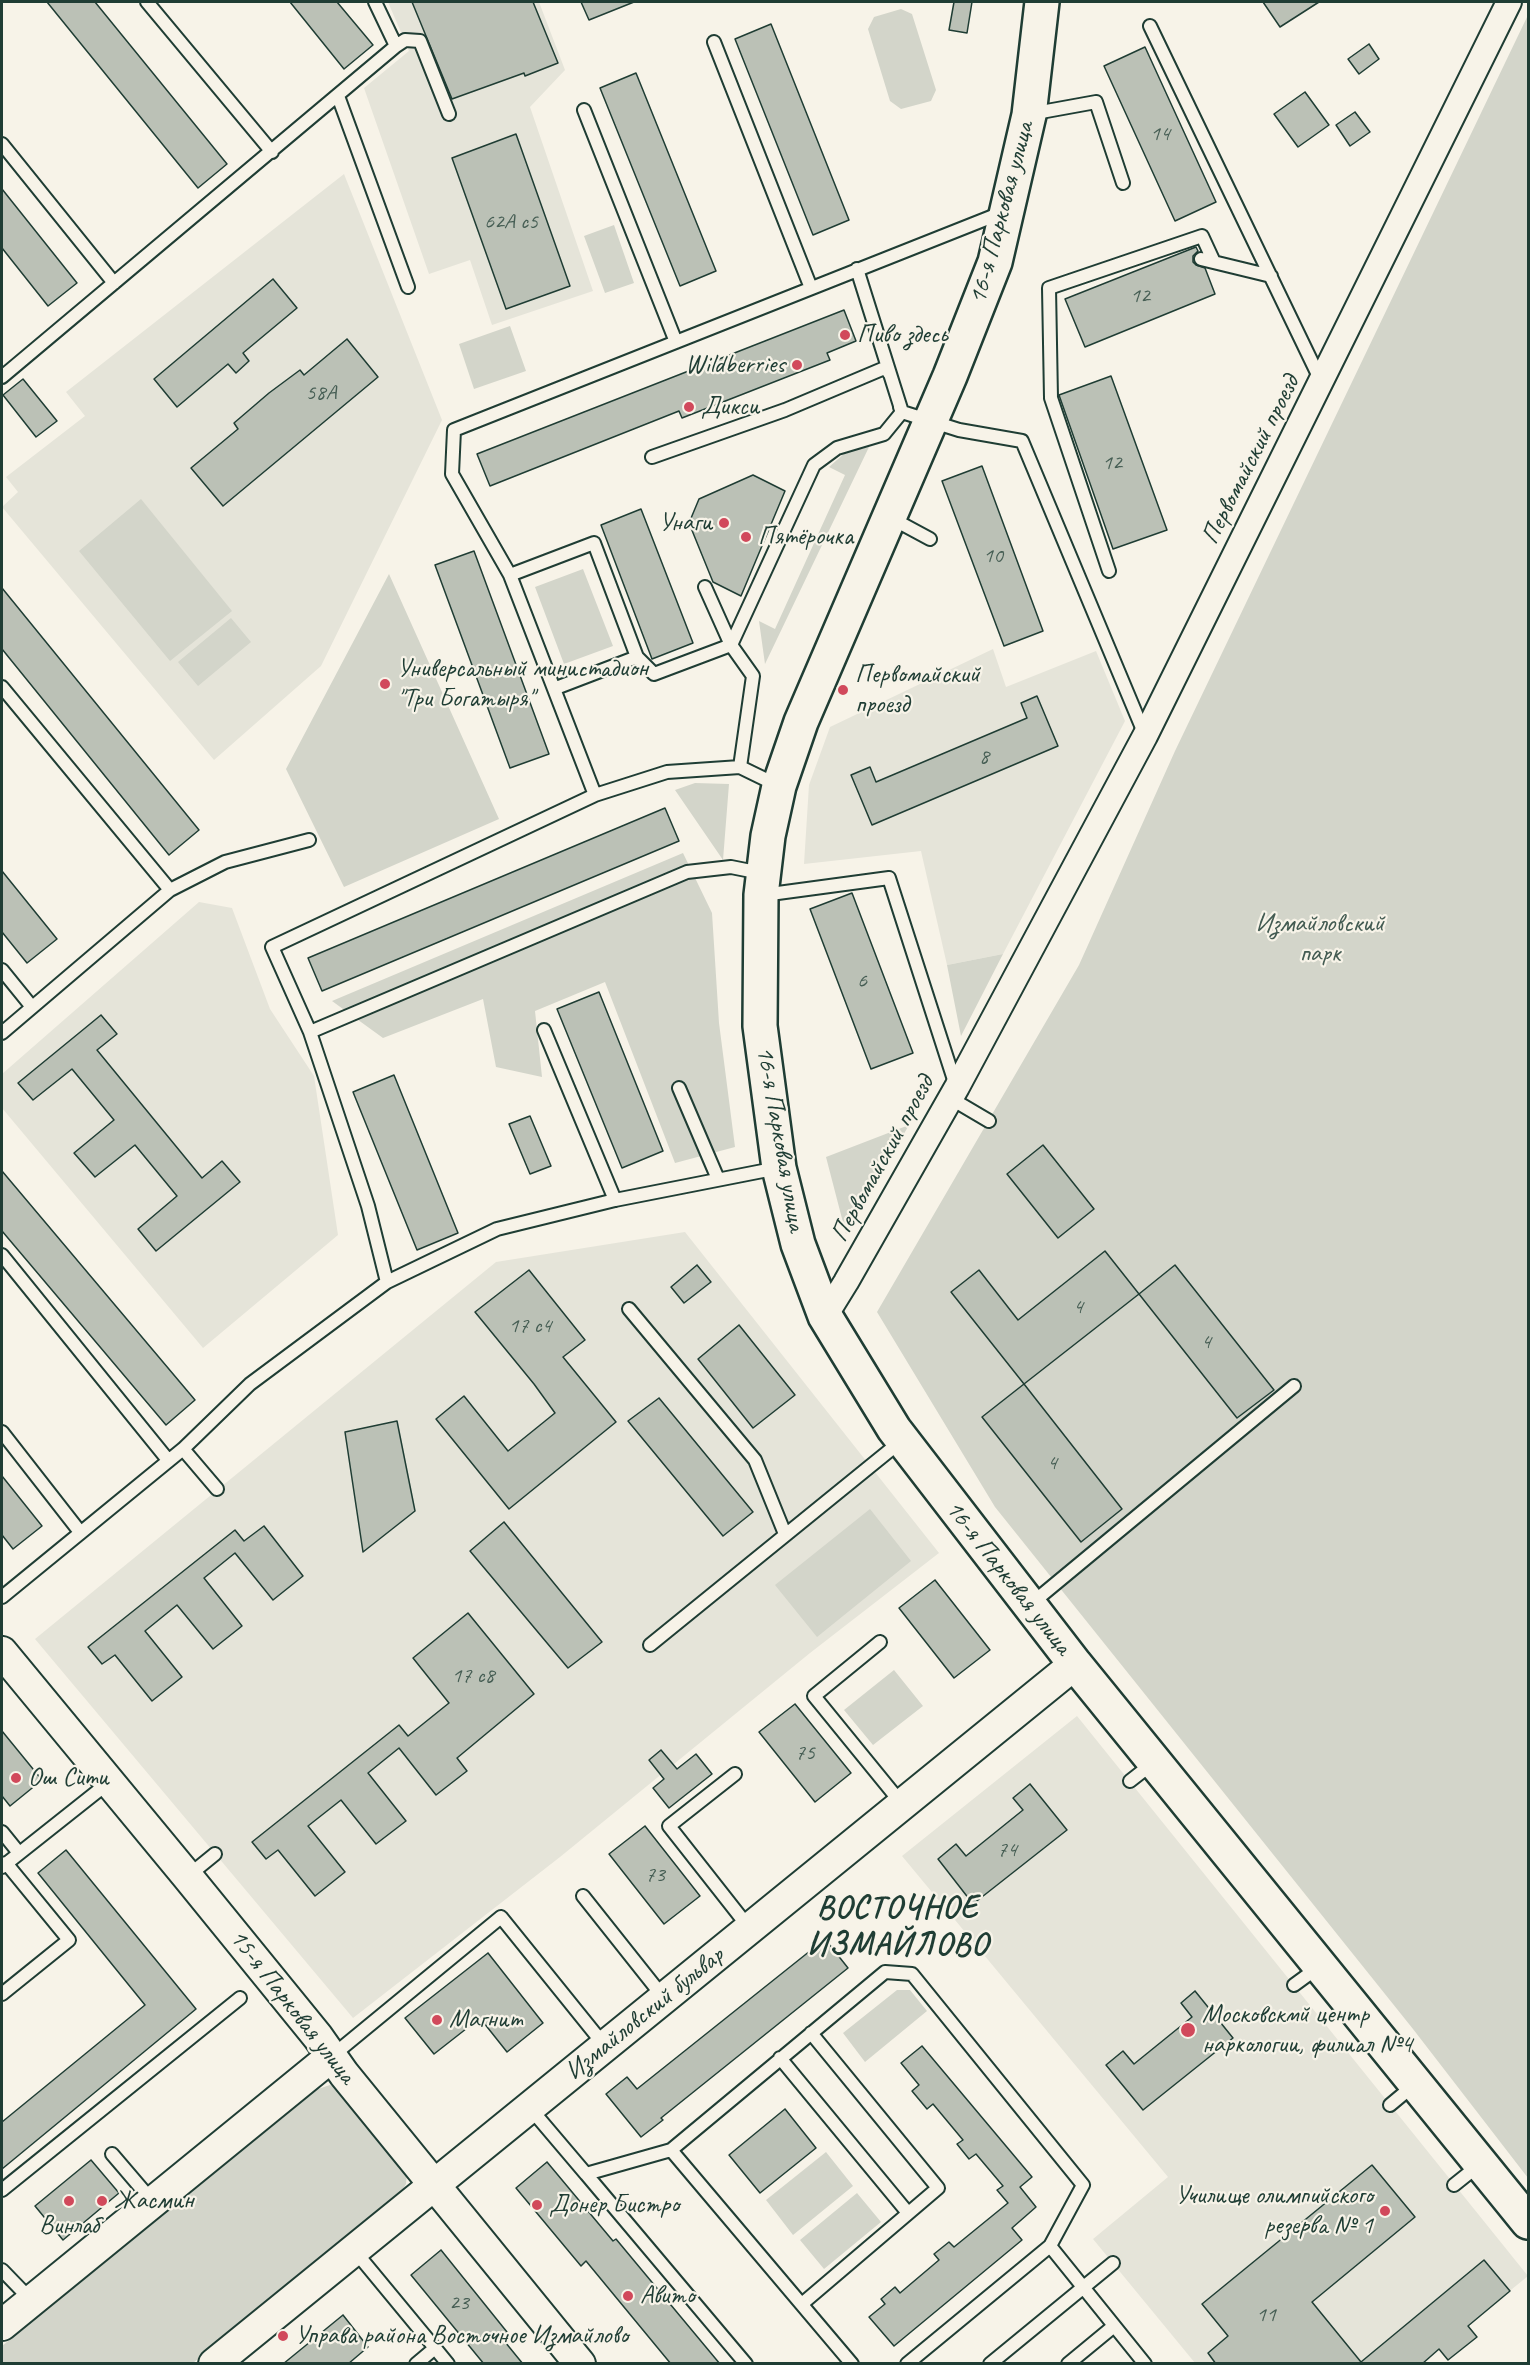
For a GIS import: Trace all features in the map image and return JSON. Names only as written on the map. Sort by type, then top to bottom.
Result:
[{"type":"main road","name":"16-я Парковая улица","points":[[1042,2],[1029,115],[994,261],[979,305],[916,416],[889,516],[801,722],[779,786],[768,836],[763,884],[760,1026],[779,1168],[798,1244],[825,1316],[902,1440],[1075,1664],[1142,1771],[1320,1966],[1528,2222]]},
{"type":"street","name":"Первомайский проезд","points":[[825,1316],[953,1092],[1145,736],[1509,2]]},
{"type":"street","name":"15-я Парковая улица","points":[[2,1652],[187,1876],[580,2364]]},
{"type":"street","name":"Измайловский бульвар","points":[[214,2364],[1075,1664]]},
{"type":"street","points":[[2,2325],[332,2056]]},
{"type":"lane","points":[[147,2],[272,152]]},
{"type":"lane","points":[[375,2],[396,46]]},
{"type":"lane","points":[[1150,26],[1322,382]]},
{"type":"lane","points":[[2,377],[405,40],[420,41],[449,114]]},
{"type":"lane","points":[[714,42],[811,288]]},
{"type":"lane","points":[[338,96],[408,287]]},
{"type":"lane","points":[[1029,115],[1096,102],[1123,183]]},
{"type":"lane","points":[[584,110],[676,342]]},
{"type":"lane","points":[[2,144],[114,283]]},
{"type":"lane","points":[[595,795],[510,575],[452,474],[454,430],[1006,211]]},
{"type":"lane","points":[[1109,571],[1051,398],[1049,288],[1202,236],[1214,262]]},
{"type":"lane","points":[[1201,259],[1271,276]]},
{"type":"lane","points":[[857,269],[887,367],[916,416],[959,430],[1022,441],[1145,736]]},
{"type":"lane","points":[[652,458],[785,410],[887,367]]},
{"type":"lane","points":[[510,575],[594,543],[637,657],[654,674],[730,645],[814,465],[837,448],[884,434],[916,416]]},
{"type":"lane","points":[[889,516],[930,539]]},
{"type":"lane","points":[[705,587],[730,645],[753,676],[740,767]]},
{"type":"lane","points":[[555,688],[637,657]]},
{"type":"lane","points":[[2,687],[170,890]]},
{"type":"lane","points":[[387,1282],[368,1206],[310,1032],[272,946],[595,795],[667,772],[740,767],[779,786]]},
{"type":"lane","points":[[2,1033],[170,890],[225,862],[309,840]]},
{"type":"lane","points":[[310,1032],[687,872],[731,867],[763,884],[889,878],[953,1092],[989,1121]]},
{"type":"lane","points":[[2,970],[32,1007]]},
{"type":"lane","points":[[544,1030],[615,1200]]},
{"type":"lane","points":[[679,1089],[718,1179]]},
{"type":"lane","points":[[2,1597],[183,1449],[250,1384],[387,1282],[497,1229],[615,1200],[779,1168]]},
{"type":"lane","points":[[2,1255],[168,1461]]},
{"type":"lane","points":[[629,1309],[755,1460],[785,1534]]},
{"type":"lane","points":[[1029,1605],[1294,1386]]},
{"type":"lane","points":[[2,1432],[80,1532]]},
{"type":"lane","points":[[650,1645],[902,1440]]},
{"type":"lane","points":[[183,1449],[217,1490]]},
{"type":"lane","points":[[880,1642],[814,1696],[902,1804]]},
{"type":"lane","points":[[735,1774],[669,1826],[750,1929]]},
{"type":"lane","points":[[2,1994],[69,1940],[4,1865],[108,1783]]},
{"type":"lane","points":[[2,1832],[19,1853]]},
{"type":"lane","points":[[187,1876],[215,1854]]},
{"type":"lane","points":[[583,1896],[665,1998]]},
{"type":"lane","points":[[332,2056],[501,1917],[605,2047]]},
{"type":"lane","points":[[1294,1985],[1320,1966]]},
{"type":"lane","points":[[586,2174],[671,2150],[885,1972],[912,1974],[1083,2185],[1050,2246],[907,2364]]},
{"type":"lane","points":[[2,2190],[240,1998]]},
{"type":"lane","points":[[802,2303],[938,2188],[811,2032]]},
{"type":"lane","points":[[780,2058],[908,2213]]},
{"type":"lane","points":[[1390,2105],[1417,2083]]},
{"type":"lane","points":[[530,2108],[746,2364]]},
{"type":"lane","points":[[671,2150],[852,2364]]},
{"type":"lane","points":[[112,2154],[153,2202]]},
{"type":"lane","points":[[1454,2185],[1482,2163]]},
{"type":"lane","points":[[1050,2246],[1145,2364]]},
{"type":"lane","points":[[354,2250],[448,2364]]},
{"type":"lane","points":[[990,2364],[1113,2263]]},
{"type":"lane","points":[[2,2270],[32,2301]]},
{"type":"lane","points":[[1068,2364],[1114,2326]]},
{"type":"lane","points":[[416,2364],[435,2348]]},
{"type":"shaded area","points":[[388,2],[539,2],[565,70],[530,107],[593,291],[492,325],[470,260],[429,274],[364,88],[409,51]]},
{"type":"shaded area","points":[[344,174],[442,420],[321,666],[214,760],[2,507],[18,492],[6,477],[85,416],[66,392]]},
{"type":"shaded area","points":[[993,649],[1006,687],[1096,651],[1125,721],[1003,954],[947,965],[921,851],[804,864],[809,785],[830,727]]},
{"type":"shaded area","points":[[199,902],[232,908],[270,1009],[314,1076],[338,1235],[203,1348],[2,1108],[2,1074]]},
{"type":"shaded area","points":[[685,1232],[939,1553],[810,1653],[560,1857],[353,2018],[35,1639],[496,1262]]},
{"type":"shaded area","points":[[1077,1716],[1528,2276],[1468,2325],[1477,2337],[1448,2360],[1439,2349],[1422,2363],[1195,2363],[1093,2239],[1168,2177],[902,1856]]},
{"type":"green space","points":[[901,9],[912,14],[936,90],[931,101],[901,109],[890,101],[868,29],[874,17]]},
{"type":"green space","name":"Измайловский парк","points":[[1528,15],[1528,2178],[1413,2029],[995,1507],[877,1312],[1079,965],[1175,751]]},
{"type":"green space","points":[[614,225],[634,283],[605,293],[584,236]]},
{"type":"green space","points":[[510,326],[526,371],[474,389],[459,344]]},
{"type":"green space","points":[[869,447],[765,664],[759,621],[775,629],[845,475],[829,467],[846,452]]},
{"type":"green space","points":[[141,499],[232,611],[170,661],[79,551]]},
{"type":"green space","points":[[583,569],[613,646],[564,664],[535,587]]},
{"type":"green space","name":"Универсальный министадион \"Три Богатыря\"","points":[[389,574],[499,819],[344,887],[286,769]]},
{"type":"green space","points":[[231,618],[251,642],[198,686],[178,662]]},
{"type":"green space","points":[[695,783],[729,784],[723,860],[675,790]]},
{"type":"green space","points":[[683,853],[712,913],[719,1023],[735,1147],[675,1163],[605,982],[535,1011],[542,1077],[496,1067],[483,999],[383,1038],[332,1001]]},
{"type":"green space","points":[[1003,954],[961,1036],[947,965]]},
{"type":"green space","points":[[909,1125],[846,1234],[826,1157]]},
{"type":"green space","points":[[870,1509],[911,1561],[817,1637],[775,1585]]},
{"type":"green space","points":[[894,1670],[923,1706],[873,1745],[844,1710]]},
{"type":"green space","points":[[897,1990],[910,1990],[927,2011],[865,2062],[843,2033]]},
{"type":"green space","points":[[330,2085],[340,2090],[407,2173],[406,2184],[400,2194],[193,2363],[2,2364],[2,2346],[318,2089]]},
{"type":"green space","points":[[826,2152],[853,2186],[793,2235],[766,2200]]},
{"type":"green space","points":[[857,2193],[881,2222],[824,2269],[800,2240]]},
{"type":"building","points":[[47,2],[95,2],[227,164],[198,188]]},
{"type":"building","points":[[290,2],[337,2],[373,45],[344,69]]},
{"type":"building","points":[[412,2],[533,2],[558,63],[452,99]]},
{"type":"building","points":[[581,2],[634,2],[589,20]]},
{"type":"building","points":[[954,2],[972,2],[967,33],[949,30]]},
{"type":"building","points":[[1263,2],[1319,2],[1280,27]]},
{"type":"building","points":[[771,24],[849,220],[813,235],[735,39]]},
{"type":"building","points":[[1369,44],[1379,59],[1359,74],[1348,59]]},
{"type":"building","points":[[1145,47],[1216,202],[1175,221],[1104,66]]},
{"type":"building","points":[[636,73],[716,271],[680,286],[600,88]]},
{"type":"building","points":[[1305,92],[1329,125],[1298,147],[1274,114]]},
{"type":"building","points":[[1355,112],[1370,132],[1350,146],[1336,125]]},
{"type":"building","points":[[516,134],[570,286],[506,309],[452,158]]},
{"type":"building","points":[[2,189],[77,283],[48,306],[2,248]]},
{"type":"building","points":[[1196,247],[1198,251],[1193,256],[1193,262],[1205,268],[1215,294],[1085,347],[1065,299]]},
{"type":"building","points":[[273,279],[297,308],[243,353],[249,361],[236,373],[228,364],[177,407],[154,379]]},
{"type":"building","points":[[844,310],[856,341],[827,353],[830,360],[682,418],[679,411],[490,486],[477,454]]},
{"type":"building","points":[[347,339],[378,377],[223,506],[191,468],[238,429],[234,423],[269,393],[300,370],[304,375]]},
{"type":"building","points":[[1111,376],[1167,530],[1113,549],[1059,395]]},
{"type":"building","points":[[23,379],[57,421],[36,437],[3,395]]},
{"type":"building","points":[[982,466],[1043,631],[1004,646],[942,481]]},
{"type":"building","points":[[753,475],[785,491],[741,596],[713,582],[689,523],[699,499]]},
{"type":"building","points":[[641,509],[693,643],[652,659],[601,525]]},
{"type":"building","points":[[474,551],[549,754],[510,768],[435,565]]},
{"type":"building","points":[[2,588],[199,830],[169,855],[2,649]]},
{"type":"building","points":[[1037,696],[1058,746],[872,825],[851,775],[870,767],[876,782],[1027,718],[1021,703]]},
{"type":"building","points":[[665,808],[679,841],[322,991],[308,958]]},
{"type":"building","points":[[2,871],[57,939],[27,963],[2,932]]},
{"type":"building","points":[[852,893],[913,1053],[871,1069],[810,909]]},
{"type":"building","points":[[599,992],[663,1151],[622,1168],[557,1009]]},
{"type":"building","points":[[101,1015],[117,1034],[97,1050],[202,1178],[222,1161],[240,1182],[156,1251],[138,1229],[177,1196],[135,1145],[95,1177],[74,1153],[114,1120],[72,1069],[33,1100],[18,1083]]},
{"type":"building","points":[[394,1075],[458,1233],[417,1250],[353,1092]]},
{"type":"building","points":[[530,1116],[551,1166],[530,1174],[509,1124]]},
{"type":"building","points":[[1043,1145],[1094,1209],[1058,1238],[1007,1174]]},
{"type":"building","points":[[2,1171],[195,1400],[166,1425],[2,1231]]},
{"type":"building","points":[[1105,1251],[1139,1294],[1024,1384],[951,1292],[979,1270],[1018,1320]]},
{"type":"building","points":[[697,1265],[711,1282],[684,1303],[671,1287]]},
{"type":"building","points":[[1175,1265],[1274,1390],[1237,1418],[1139,1294]]},
{"type":"building","points":[[529,1270],[585,1340],[563,1357],[616,1422],[509,1509],[436,1419],[464,1396],[508,1451],[555,1413],[475,1312]]},
{"type":"building","points":[[739,1325],[795,1395],[753,1428],[698,1359]]},
{"type":"building","points":[[1024,1384],[1122,1509],[1081,1542],[982,1417]]},
{"type":"building","points":[[659,1398],[753,1512],[723,1536],[628,1421]]},
{"type":"building","points":[[397,1421],[415,1511],[363,1552],[345,1432]]},
{"type":"building","points":[[2,1476],[42,1526],[13,1549],[2,1535]]},
{"type":"building","points":[[504,1522],[602,1642],[568,1668],[470,1551]]},
{"type":"building","points":[[264,1526],[303,1576],[273,1600],[235,1553],[204,1578],[242,1626],[213,1649],[177,1605],[145,1631],[182,1677],[152,1701],[115,1655],[102,1664],[88,1647],[235,1530],[244,1541]]},
{"type":"building","points":[[935,1580],[990,1650],[954,1678],[899,1608]]},
{"type":"building","points":[[468,1613],[534,1694],[457,1758],[467,1771],[436,1795],[399,1748],[368,1773],[406,1821],[376,1844],[341,1800],[308,1826],[345,1872],[315,1896],[278,1850],[266,1859],[252,1842],[399,1725],[408,1736],[449,1703],[413,1658]]},
{"type":"building","points":[[795,1704],[851,1773],[815,1802],[759,1732]]},
{"type":"building","points":[[2,1731],[42,1780],[10,1806],[2,1796]]},
{"type":"building","points":[[661,1750],[677,1769],[696,1754],[712,1774],[669,1808],[653,1788],[664,1779],[649,1760]]},
{"type":"building","points":[[1030,1784],[1067,1830],[973,1904],[938,1859],[956,1844],[966,1856],[1023,1810],[1013,1798]]},
{"type":"building","points":[[645,1826],[700,1896],[664,1924],[609,1854]]},
{"type":"building","points":[[66,1850],[196,2009],[2,2169],[2,2122],[145,2005],[38,1873]]},
{"type":"building","points":[[825,1939],[848,1968],[661,2118],[663,2120],[641,2137],[606,2094],[627,2077],[637,2089]]},
{"type":"building","points":[[488,1953],[543,2023],[507,2052],[480,2018],[434,2054],[405,2018]]},
{"type":"building","points":[[1195,1991],[1233,2038],[1143,2110],[1106,2065],[1123,2051],[1134,2064],[1192,2017],[1181,2003]]},
{"type":"building","points":[[922,2046],[1032,2177],[1020,2187],[1036,2207],[1012,2228],[1022,2240],[894,2346],[869,2317],[885,2304],[881,2299],[895,2287],[900,2293],[939,2260],[934,2254],[949,2242],[954,2247],[1008,2203],[997,2190],[1003,2186],[976,2154],[969,2159],[957,2144],[963,2140],[933,2104],[927,2109],[912,2091],[919,2085],[901,2063]]},
{"type":"building","points":[[785,2109],[816,2148],[760,2193],[729,2155]]},
{"type":"building","points":[[91,2160],[119,2193],[63,2240],[35,2206]]},
{"type":"building","points":[[547,2162],[613,2241],[616,2239],[720,2364],[671,2364],[586,2261],[581,2266],[516,2188]]},
{"type":"building","points":[[1372,2165],[1415,2217],[1312,2302],[1361,2362],[1484,2260],[1510,2291],[1468,2326],[1477,2337],[1448,2360],[1439,2349],[1422,2364],[1216,2364],[1208,2353],[1228,2336],[1202,2304]]},
{"type":"building","points":[[441,2250],[507,2332],[501,2337],[523,2364],[484,2364],[411,2275]]},
{"type":"building","points":[[343,2315],[368,2347],[348,2364],[283,2364]]},
{"type":"place","name":"Пиво здесь","points":[[845,335]]},
{"type":"place","name":"Wildberries","points":[[797,365]]},
{"type":"place","name":"Дикси","points":[[689,407]]},
{"type":"place","name":"Унаги","points":[[724,523]]},
{"type":"place","name":"Пятёрочка","points":[[746,537]]},
{"type":"place","name":"Универсальный министадион \"Три Богатыря\"","points":[[385,684]]},
{"type":"place","name":"Первомайский проезд","points":[[843,690]]},
{"type":"place","name":"Ош Сити","points":[[16,1778]]},
{"type":"place","name":"Магнит","points":[[437,2020]]},
{"type":"place","name":"Московскмй центр наркологии, филиал №4","points":[[1188,2030]]},
{"type":"place","name":"Винлаб","points":[[69,2201]]},
{"type":"place","name":"Жасмин","points":[[102,2201]]},
{"type":"place","name":"Донер Бистро","points":[[537,2205]]},
{"type":"place","name":"Училище олимпийского резерва № 1","points":[[1385,2211]]},
{"type":"place","name":"Авито","points":[[628,2296]]},
{"type":"place","name":"Управа района Восточное Измайлово","points":[[283,2336]]},
{"type":"district","name":"ВОСТОЧНОЕ ИЗМАЙЛОВО","points":[[898,1928]]}]
